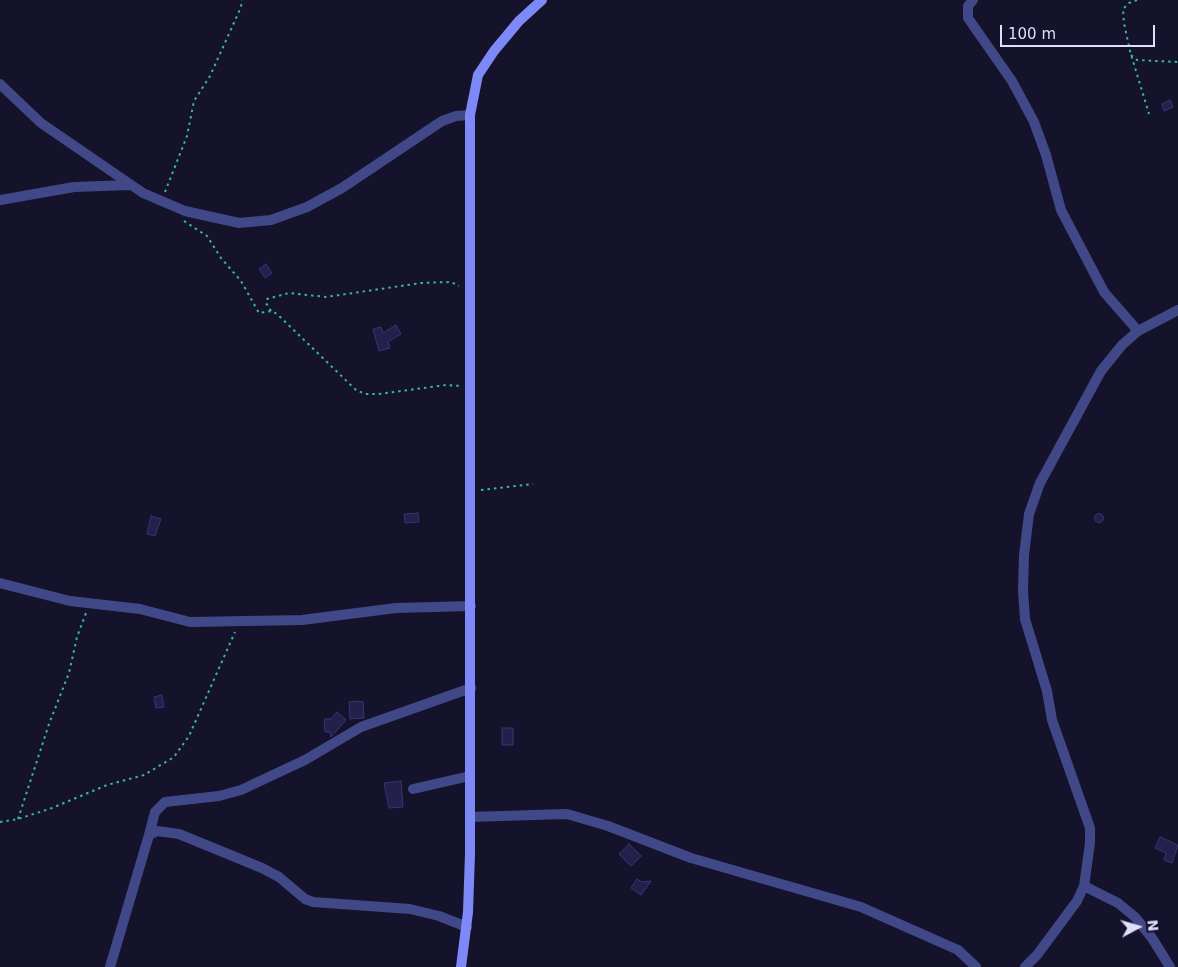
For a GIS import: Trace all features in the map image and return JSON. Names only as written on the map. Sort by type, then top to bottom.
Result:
[{"type":"main road","points":[[461,967],[466,927],[470,817],[470,115],[478,75],[518,20],[542,0]]},
{"type":"street","points":[[973,0],[968,6],[968,18],[1012,81],[1034,122],[1046,155],[1061,210],[1104,292],[1138,331]]},
{"type":"street","points":[[0,84],[41,123],[131,184],[162,202],[177,208],[205,217],[238,223],[271,220],[307,207],[342,188],[442,121],[456,116],[470,115]]},
{"type":"street","points":[[0,200],[74,187],[131,184]]},
{"type":"street","points":[[1024,967],[1037,955],[1077,901],[1084,886],[1090,843],[1090,828],[1052,720],[1047,691],[1026,619],[1022,591],[1029,514],[1040,483],[1101,371],[1122,345],[1138,331],[1178,310]]},
{"type":"street","points":[[0,583],[90,604],[140,609],[190,622],[238,623],[302,620],[396,608],[471,606]]},
{"type":"street","points":[[110,967],[155,812],[165,802],[219,796],[241,790],[305,760],[361,727],[471,688]]},
{"type":"street","points":[[413,789],[470,776]]},
{"type":"street","points":[[470,817],[567,814],[608,826],[691,858],[875,912],[958,950],[976,967]]},
{"type":"street","points":[[148,835],[157,831],[179,834],[262,868],[279,877],[305,899],[313,902],[410,909],[439,916],[466,927]]},
{"type":"street","points":[[1084,886],[1118,903],[1135,918],[1152,938],[1170,967]]},
{"type":"path","points":[[162,202],[187,136],[194,101],[210,76],[242,0]]},
{"type":"path","points":[[1136,0],[1129,3],[1123,10],[1131,55],[1150,114]]},
{"type":"path","points":[[1131,55],[1137,60],[1178,62]]},
{"type":"path","points":[[177,208],[183,221],[207,236],[221,258],[241,281],[259,313],[272,311]]},
{"type":"path","points":[[470,388],[446,384],[365,394],[351,385],[272,311],[266,303],[267,299],[289,292],[326,297],[442,281],[451,282],[471,291]]},
{"type":"path","points":[[470,491],[533,484]]},
{"type":"path","points":[[18,819],[49,724],[69,673],[77,637],[90,604]]},
{"type":"path","points":[[0,822],[18,819],[52,808],[108,785],[144,775],[174,757],[189,736],[214,683],[238,623]]},
{"type":"building","points":[[1170,100],[1173,107],[1164,111],[1162,104]]},
{"type":"building","points":[[266,264],[272,273],[265,278],[259,269]]},
{"type":"building","points":[[396,325],[401,334],[388,342],[390,348],[379,351],[373,329],[381,327],[383,333]]},
{"type":"building","points":[[418,513],[419,522],[405,523],[404,514]]},
{"type":"building","points":[[1099,514],[1103,518],[1099,522],[1095,518]]},
{"type":"building","points":[[151,516],[161,519],[155,536],[147,534]]},
{"type":"building","points":[[162,695],[164,707],[156,708],[154,697]]},
{"type":"building","points":[[349,702],[363,702],[364,718],[350,719]]},
{"type":"building","points":[[337,712],[346,720],[331,737],[330,732],[325,732],[324,719],[331,719]]},
{"type":"building","points":[[502,728],[513,728],[513,745],[502,745]]},
{"type":"building","points":[[401,781],[403,807],[389,808],[384,783]]},
{"type":"building","points":[[1160,837],[1178,845],[1172,863],[1164,860],[1166,853],[1155,848]]},
{"type":"building","points":[[629,844],[641,856],[631,866],[619,854]]},
{"type":"building","points":[[637,879],[642,882],[651,881],[641,895],[631,888]]}]
